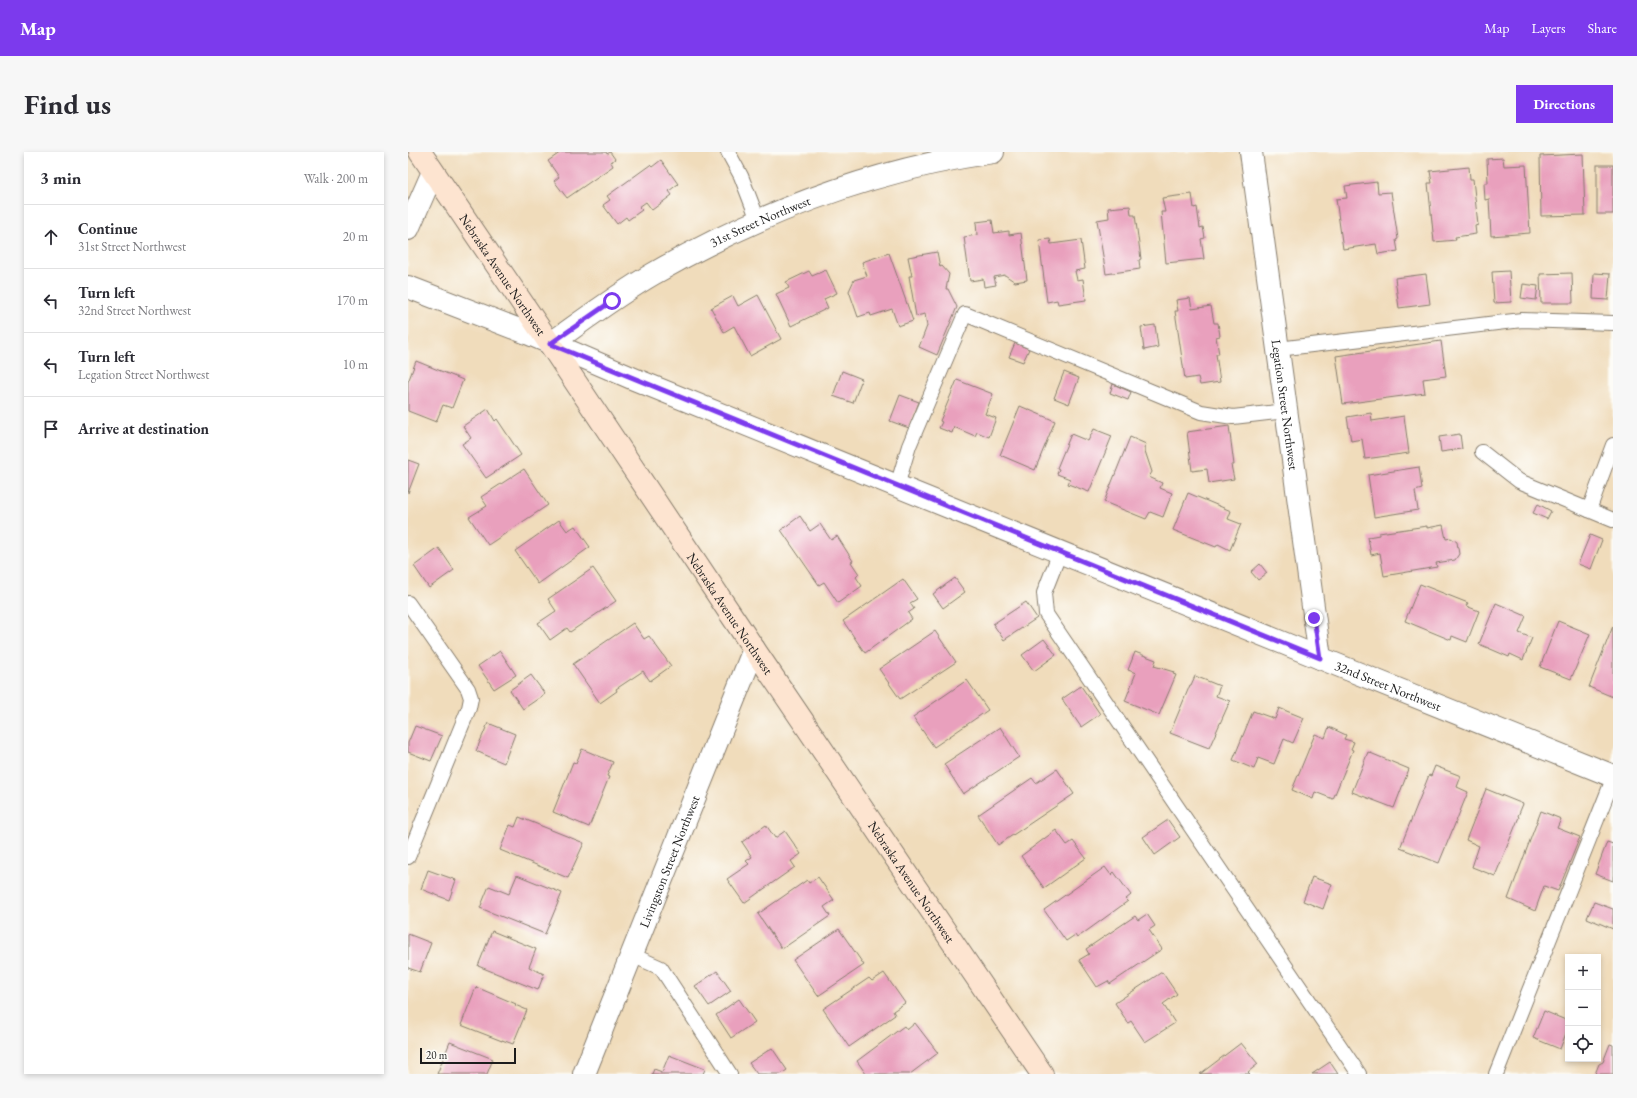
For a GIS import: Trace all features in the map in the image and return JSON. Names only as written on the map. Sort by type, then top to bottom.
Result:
[{"type":"street","name":"Nebraska Avenue Northwest","points":[[420,152],[754,650],[1042,1074]]},
{"type":"street","name":"31st Street Northwest","points":[[550,344],[652,275],[696,250],[758,220],[870,179],[922,165],[993,152]]},
{"type":"street","name":"Legation Street Northwest","points":[[1251,152],[1320,658]]},
{"type":"street","points":[[408,229],[433,172]]},
{"type":"street","name":"32nd Street Northwest","points":[[408,287],[527,333],[550,344],[897,486],[1613,777]]},
{"type":"street","name":"Livingston Street Northwest","points":[[584,1074],[754,650]]},
{"type":"lane","points":[[728,152],[741,176],[758,220]]},
{"type":"lane","points":[[897,486],[909,446],[964,314],[1201,412],[1233,417],[1286,411]]},
{"type":"lane","points":[[1278,349],[1522,320],[1613,323]]},
{"type":"lane","points":[[1589,510],[1613,445]]},
{"type":"lane","points":[[1482,452],[1519,481],[1613,520]]},
{"type":"lane","points":[[1060,552],[1044,593],[1046,614],[1359,1074]]},
{"type":"lane","points":[[408,603],[468,689],[471,698],[469,708],[408,857]]},
{"type":"lane","points":[[1496,1074],[1613,777]]},
{"type":"lane","points":[[632,955],[661,968],[730,1074]]},
{"type":"building","points":[[561,152],[606,152],[607,154],[610,152],[615,159],[611,162],[613,166],[567,198],[554,181],[559,177],[548,161]]},
{"type":"building","points":[[1583,154],[1585,215],[1541,216],[1540,156]]},
{"type":"building","points":[[1503,158],[1504,166],[1526,165],[1530,233],[1491,236],[1489,199],[1485,200],[1484,183],[1488,183],[1487,159]]},
{"type":"building","points":[[661,160],[678,184],[669,191],[672,195],[652,210],[646,202],[639,207],[642,210],[628,220],[626,217],[617,224],[603,205],[610,200],[607,196],[650,165],[652,167]]},
{"type":"building","points":[[1597,165],[1613,165],[1613,214],[1597,214]]},
{"type":"building","points":[[1469,167],[1470,179],[1473,179],[1478,225],[1475,226],[1476,234],[1455,237],[1456,240],[1434,242],[1428,183],[1432,183],[1430,171]]},
{"type":"building","points":[[1377,182],[1378,193],[1391,192],[1398,239],[1396,240],[1398,251],[1378,254],[1376,244],[1343,249],[1336,199],[1347,198],[1345,186]]},
{"type":"building","points":[[1192,194],[1194,208],[1197,207],[1200,228],[1203,227],[1205,238],[1201,239],[1204,259],[1166,263],[1161,212],[1165,212],[1162,198]]},
{"type":"building","points":[[1130,206],[1131,215],[1135,215],[1141,259],[1139,260],[1140,269],[1106,274],[1097,220],[1109,218],[1108,208]]},
{"type":"building","points":[[992,220],[994,233],[1009,231],[1009,235],[1021,233],[1027,280],[1015,282],[1005,275],[994,277],[996,285],[984,287],[983,279],[970,281],[964,237],[977,235],[976,222]]},
{"type":"building","points":[[1050,239],[1051,244],[1081,240],[1085,269],[1075,271],[1077,280],[1083,279],[1086,300],[1058,304],[1057,300],[1047,302],[1039,240]]},
{"type":"building","points":[[937,252],[940,267],[942,266],[949,274],[946,289],[948,289],[957,307],[937,355],[919,347],[927,326],[925,314],[916,316],[909,276],[912,276],[908,257]]},
{"type":"building","points":[[889,253],[913,321],[898,326],[892,309],[871,316],[870,313],[858,317],[849,291],[854,280],[867,276],[862,262]]},
{"type":"building","points":[[826,270],[837,293],[824,299],[828,308],[791,326],[776,294],[789,288],[786,282],[809,271],[812,276]]},
{"type":"building","points":[[1509,271],[1511,302],[1494,303],[1492,272]]},
{"type":"building","points":[[1572,273],[1573,303],[1541,303],[1540,274]]},
{"type":"building","points":[[1594,273],[1610,274],[1608,300],[1593,299]]},
{"type":"building","points":[[1426,274],[1430,304],[1399,308],[1395,278]]},
{"type":"building","points":[[1523,284],[1538,286],[1536,300],[1521,298]]},
{"type":"building","points":[[758,295],[781,339],[750,356],[734,326],[724,332],[711,308],[733,296],[738,306]]},
{"type":"building","points":[[1190,298],[1192,309],[1211,306],[1214,323],[1218,323],[1220,336],[1216,337],[1219,354],[1216,354],[1220,382],[1200,385],[1198,377],[1185,379],[1175,311],[1178,311],[1176,300]]},
{"type":"building","points":[[1155,325],[1158,347],[1144,350],[1141,327]]},
{"type":"building","points":[[1441,341],[1446,376],[1423,379],[1425,393],[1343,404],[1336,356]]},
{"type":"building","points":[[1015,343],[1029,349],[1023,362],[1009,357]]},
{"type":"building","points":[[416,361],[463,380],[452,408],[443,405],[436,422],[408,411],[408,382]]},
{"type":"building","points":[[842,371],[862,379],[853,403],[833,396]]},
{"type":"building","points":[[1064,372],[1079,378],[1069,404],[1054,398]]},
{"type":"building","points":[[957,380],[993,394],[985,414],[996,418],[989,437],[977,432],[975,436],[954,427],[952,433],[939,428],[942,422],[940,421]]},
{"type":"building","points":[[1113,384],[1131,392],[1128,400],[1110,393]]},
{"type":"building","points":[[900,395],[919,402],[909,428],[890,421]]},
{"type":"building","points":[[1020,406],[1055,421],[1035,470],[1000,455]]},
{"type":"building","points":[[488,409],[495,421],[497,419],[521,455],[486,478],[462,444],[471,438],[463,426]]},
{"type":"building","points":[[1371,413],[1372,421],[1404,416],[1409,453],[1365,459],[1362,439],[1351,441],[1347,417]]},
{"type":"building","points":[[1229,426],[1234,465],[1231,465],[1234,479],[1209,483],[1207,469],[1192,471],[1187,432]]},
{"type":"building","points":[[1094,429],[1112,436],[1089,492],[1068,484],[1070,479],[1057,474],[1059,469],[1057,468],[1071,434],[1088,441]]},
{"type":"building","points":[[1460,434],[1462,449],[1441,452],[1439,437]]},
{"type":"building","points":[[1130,437],[1146,444],[1144,448],[1152,472],[1149,477],[1162,483],[1160,488],[1172,493],[1163,517],[1150,512],[1146,519],[1104,502]]},
{"type":"building","points":[[408,460],[419,464],[408,493]]},
{"type":"building","points":[[1419,467],[1422,489],[1415,491],[1418,510],[1374,517],[1368,475]]},
{"type":"building","points":[[524,469],[548,505],[488,545],[469,517],[487,506],[481,497]]},
{"type":"building","points":[[1188,493],[1231,511],[1228,519],[1241,524],[1230,550],[1218,544],[1216,547],[1173,530]]},
{"type":"building","points":[[1538,504],[1551,511],[1547,519],[1533,513]]},
{"type":"building","points":[[800,516],[810,531],[820,524],[831,540],[837,536],[853,561],[851,562],[859,574],[856,577],[862,586],[838,603],[824,582],[819,585],[781,530]]},
{"type":"building","points":[[559,520],[567,531],[575,526],[590,547],[538,584],[515,551]]},
{"type":"building","points":[[1443,525],[1446,539],[1451,538],[1457,542],[1459,554],[1455,560],[1436,563],[1437,567],[1384,576],[1380,553],[1371,555],[1368,537],[1379,535],[1379,533]]},
{"type":"building","points":[[1590,535],[1602,540],[1591,569],[1578,564]]},
{"type":"building","points":[[439,548],[454,570],[429,588],[414,566]]},
{"type":"building","points":[[1260,564],[1267,573],[1258,580],[1251,572]]},
{"type":"building","points":[[593,568],[616,601],[570,632],[567,628],[550,640],[538,623],[556,611],[548,599]]},
{"type":"building","points":[[955,578],[965,592],[943,608],[933,594]]},
{"type":"building","points":[[903,579],[917,599],[910,603],[914,609],[908,613],[912,619],[865,653],[843,621]]},
{"type":"building","points":[[1420,584],[1468,603],[1466,606],[1479,611],[1467,642],[1452,636],[1451,640],[1405,621]]},
{"type":"building","points":[[1026,602],[1037,618],[1004,640],[993,624]]},
{"type":"building","points":[[1496,603],[1526,616],[1519,633],[1532,638],[1523,660],[1510,654],[1509,657],[1479,644]]},
{"type":"building","points":[[1558,621],[1590,634],[1571,679],[1540,667]]},
{"type":"building","points":[[633,623],[644,639],[649,636],[671,666],[650,681],[643,671],[616,689],[617,691],[600,703],[573,664]]},
{"type":"building","points":[[1613,626],[1613,697],[1589,687]]},
{"type":"building","points":[[935,631],[956,662],[900,699],[879,669]]},
{"type":"building","points":[[1044,639],[1056,655],[1034,671],[1022,655]]},
{"type":"building","points":[[500,651],[516,675],[494,689],[478,666]]},
{"type":"building","points":[[1135,652],[1156,660],[1154,666],[1174,672],[1173,674],[1176,675],[1159,715],[1125,701],[1136,673],[1128,670]]},
{"type":"building","points":[[531,675],[545,694],[523,709],[510,690]]},
{"type":"building","points":[[1195,676],[1220,686],[1216,696],[1230,701],[1209,748],[1170,733]]},
{"type":"building","points":[[967,680],[988,710],[934,747],[913,717]]},
{"type":"building","points":[[1081,686],[1100,714],[1081,727],[1062,699]]},
{"type":"building","points":[[1279,708],[1304,718],[1293,743],[1284,739],[1274,764],[1258,758],[1254,769],[1233,760],[1253,711],[1275,719]]},
{"type":"building","points":[[488,723],[515,734],[504,763],[476,751]]},
{"type":"building","points":[[415,726],[442,736],[431,761],[408,752],[408,743]]},
{"type":"building","points":[[1000,727],[1019,757],[963,794],[944,764]]},
{"type":"building","points":[[1329,727],[1346,735],[1344,739],[1354,742],[1351,749],[1353,750],[1333,799],[1315,792],[1313,799],[1292,790],[1315,734],[1325,738]]},
{"type":"building","points":[[582,749],[613,762],[607,776],[609,777],[589,827],[553,812],[573,762],[576,763]]},
{"type":"building","points":[[1368,752],[1409,769],[1394,808],[1352,792]]},
{"type":"building","points":[[1435,766],[1461,776],[1457,787],[1468,792],[1439,863],[1400,848],[1429,775],[1431,776]]},
{"type":"building","points":[[1057,769],[1074,794],[998,845],[978,815],[1032,778],[1036,783]]},
{"type":"building","points":[[1486,789],[1523,804],[1495,876],[1472,867],[1479,846],[1466,840]]},
{"type":"building","points":[[1541,811],[1561,819],[1557,828],[1580,837],[1558,891],[1544,886],[1535,911],[1508,899]]},
{"type":"building","points":[[519,817],[584,843],[568,878],[500,850],[510,825],[515,827]]},
{"type":"building","points":[[1168,820],[1180,837],[1155,855],[1143,837]]},
{"type":"building","points":[[766,825],[775,838],[785,831],[801,854],[791,861],[795,867],[744,903],[727,879],[749,864],[746,861],[752,857],[742,842]]},
{"type":"building","points":[[1056,830],[1067,845],[1073,841],[1086,858],[1044,888],[1021,856]]},
{"type":"building","points":[[1607,842],[1613,844],[1613,881],[1595,874]]},
{"type":"building","points":[[1105,867],[1111,875],[1114,872],[1131,895],[1126,899],[1128,901],[1077,938],[1075,935],[1066,941],[1044,910]]},
{"type":"building","points":[[428,870],[456,880],[449,900],[421,889]]},
{"type":"building","points":[[517,875],[562,893],[545,934],[480,908],[489,886],[509,894]]},
{"type":"building","points":[[818,877],[834,900],[824,907],[830,916],[782,949],[758,914],[807,880],[809,883]]},
{"type":"building","points":[[1312,877],[1332,884],[1323,909],[1303,901]]},
{"type":"building","points":[[1594,902],[1613,909],[1613,929],[1587,918]]},
{"type":"building","points":[[1147,914],[1155,926],[1149,930],[1162,949],[1110,984],[1108,981],[1097,987],[1079,960],[1089,954],[1086,949],[1135,916],[1138,920]]},
{"type":"building","points":[[839,929],[864,965],[818,996],[793,960]]},
{"type":"building","points":[[492,931],[536,949],[529,967],[544,974],[538,990],[478,966]]},
{"type":"building","points":[[408,934],[431,943],[420,972],[408,968]]},
{"type":"building","points":[[717,971],[731,991],[709,1006],[695,986]]},
{"type":"building","points":[[1162,972],[1177,994],[1163,1004],[1175,1023],[1145,1042],[1131,1021],[1128,1023],[1115,1003]]},
{"type":"building","points":[[884,973],[905,1003],[893,1011],[895,1015],[849,1047],[823,1009],[869,978],[872,981]]},
{"type":"building","points":[[476,987],[527,1010],[513,1044],[461,1025]]},
{"type":"building","points":[[739,999],[755,1022],[731,1038],[716,1015]]},
{"type":"building","points":[[1544,1011],[1565,1020],[1565,1036],[1560,1049],[1533,1038]]},
{"type":"building","points":[[915,1023],[938,1053],[910,1074],[866,1074],[857,1061],[904,1026],[907,1030]]},
{"type":"building","points":[[450,1042],[493,1059],[487,1074],[437,1074]]},
{"type":"building","points":[[1241,1043],[1258,1064],[1248,1072],[1250,1074],[1200,1074]]},
{"type":"building","points":[[1610,1044],[1613,1045],[1613,1074],[1595,1074],[1599,1064],[1603,1062]]},
{"type":"building","points":[[772,1048],[787,1070],[781,1074],[757,1074],[749,1063]]},
{"type":"building","points":[[669,1055],[705,1069],[703,1074],[652,1074],[654,1069],[662,1072]]},
{"type":"building","points":[[1330,1062],[1338,1074],[1312,1074]]},
{"type":"route","points":[[612,301],[550,344],[1320,658],[1314,618]]}]
